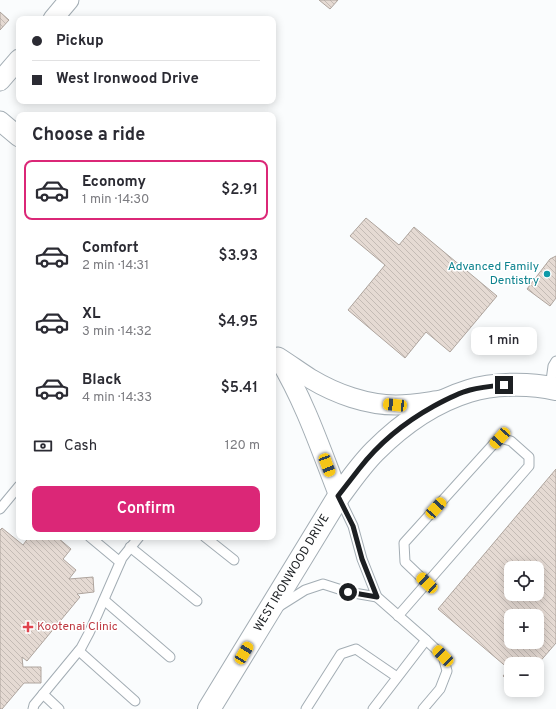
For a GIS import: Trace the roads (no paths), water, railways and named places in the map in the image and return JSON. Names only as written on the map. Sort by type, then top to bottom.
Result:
[{"type":"street","points":[[0,81],[16,62]]},
{"type":"street","points":[[0,121],[16,134]]},
{"type":"street","points":[[276,356],[312,379],[333,390],[366,401],[395,405],[445,400]]},
{"type":"street","points":[[276,356],[288,374],[308,414],[338,496]]},
{"type":"street","name":"WEST IRONWOOD DRIVE","points":[[210,708],[338,496],[375,451],[418,415],[445,400],[469,390],[516,384],[553,388]]},
{"type":"lane","points":[[553,388],[554,366],[556,361]]},
{"type":"lane","points":[[398,616],[530,466],[529,457],[511,441],[500,438],[404,543],[405,562],[427,583]]},
{"type":"lane","points":[[0,508],[16,489]]},
{"type":"lane","points":[[338,496],[353,526],[362,559],[377,597],[443,656],[447,671],[440,689],[423,709]]},
{"type":"lane","points":[[94,540],[120,562]]},
{"type":"lane","points":[[33,709],[34,705],[79,651],[90,633],[122,558],[136,540]]},
{"type":"lane","points":[[209,540],[234,560]]},
{"type":"lane","points":[[130,547],[197,601]]},
{"type":"lane","points":[[267,614],[305,590],[323,584],[348,592],[377,597]]},
{"type":"lane","points":[[104,600],[170,657]]},
{"type":"lane","points":[[372,709],[426,640]]},
{"type":"lane","points":[[306,709],[341,654],[356,649],[397,677]]},
{"type":"lane","points":[[79,651],[135,701]]},
{"type":"lane","points":[[43,694],[59,709]]},
{"type":"place","name":"Advanced Family Dentistry","points":[[547,274]]},
{"type":"place","name":"Kootenai Clinic","points":[[28,627]]}]
